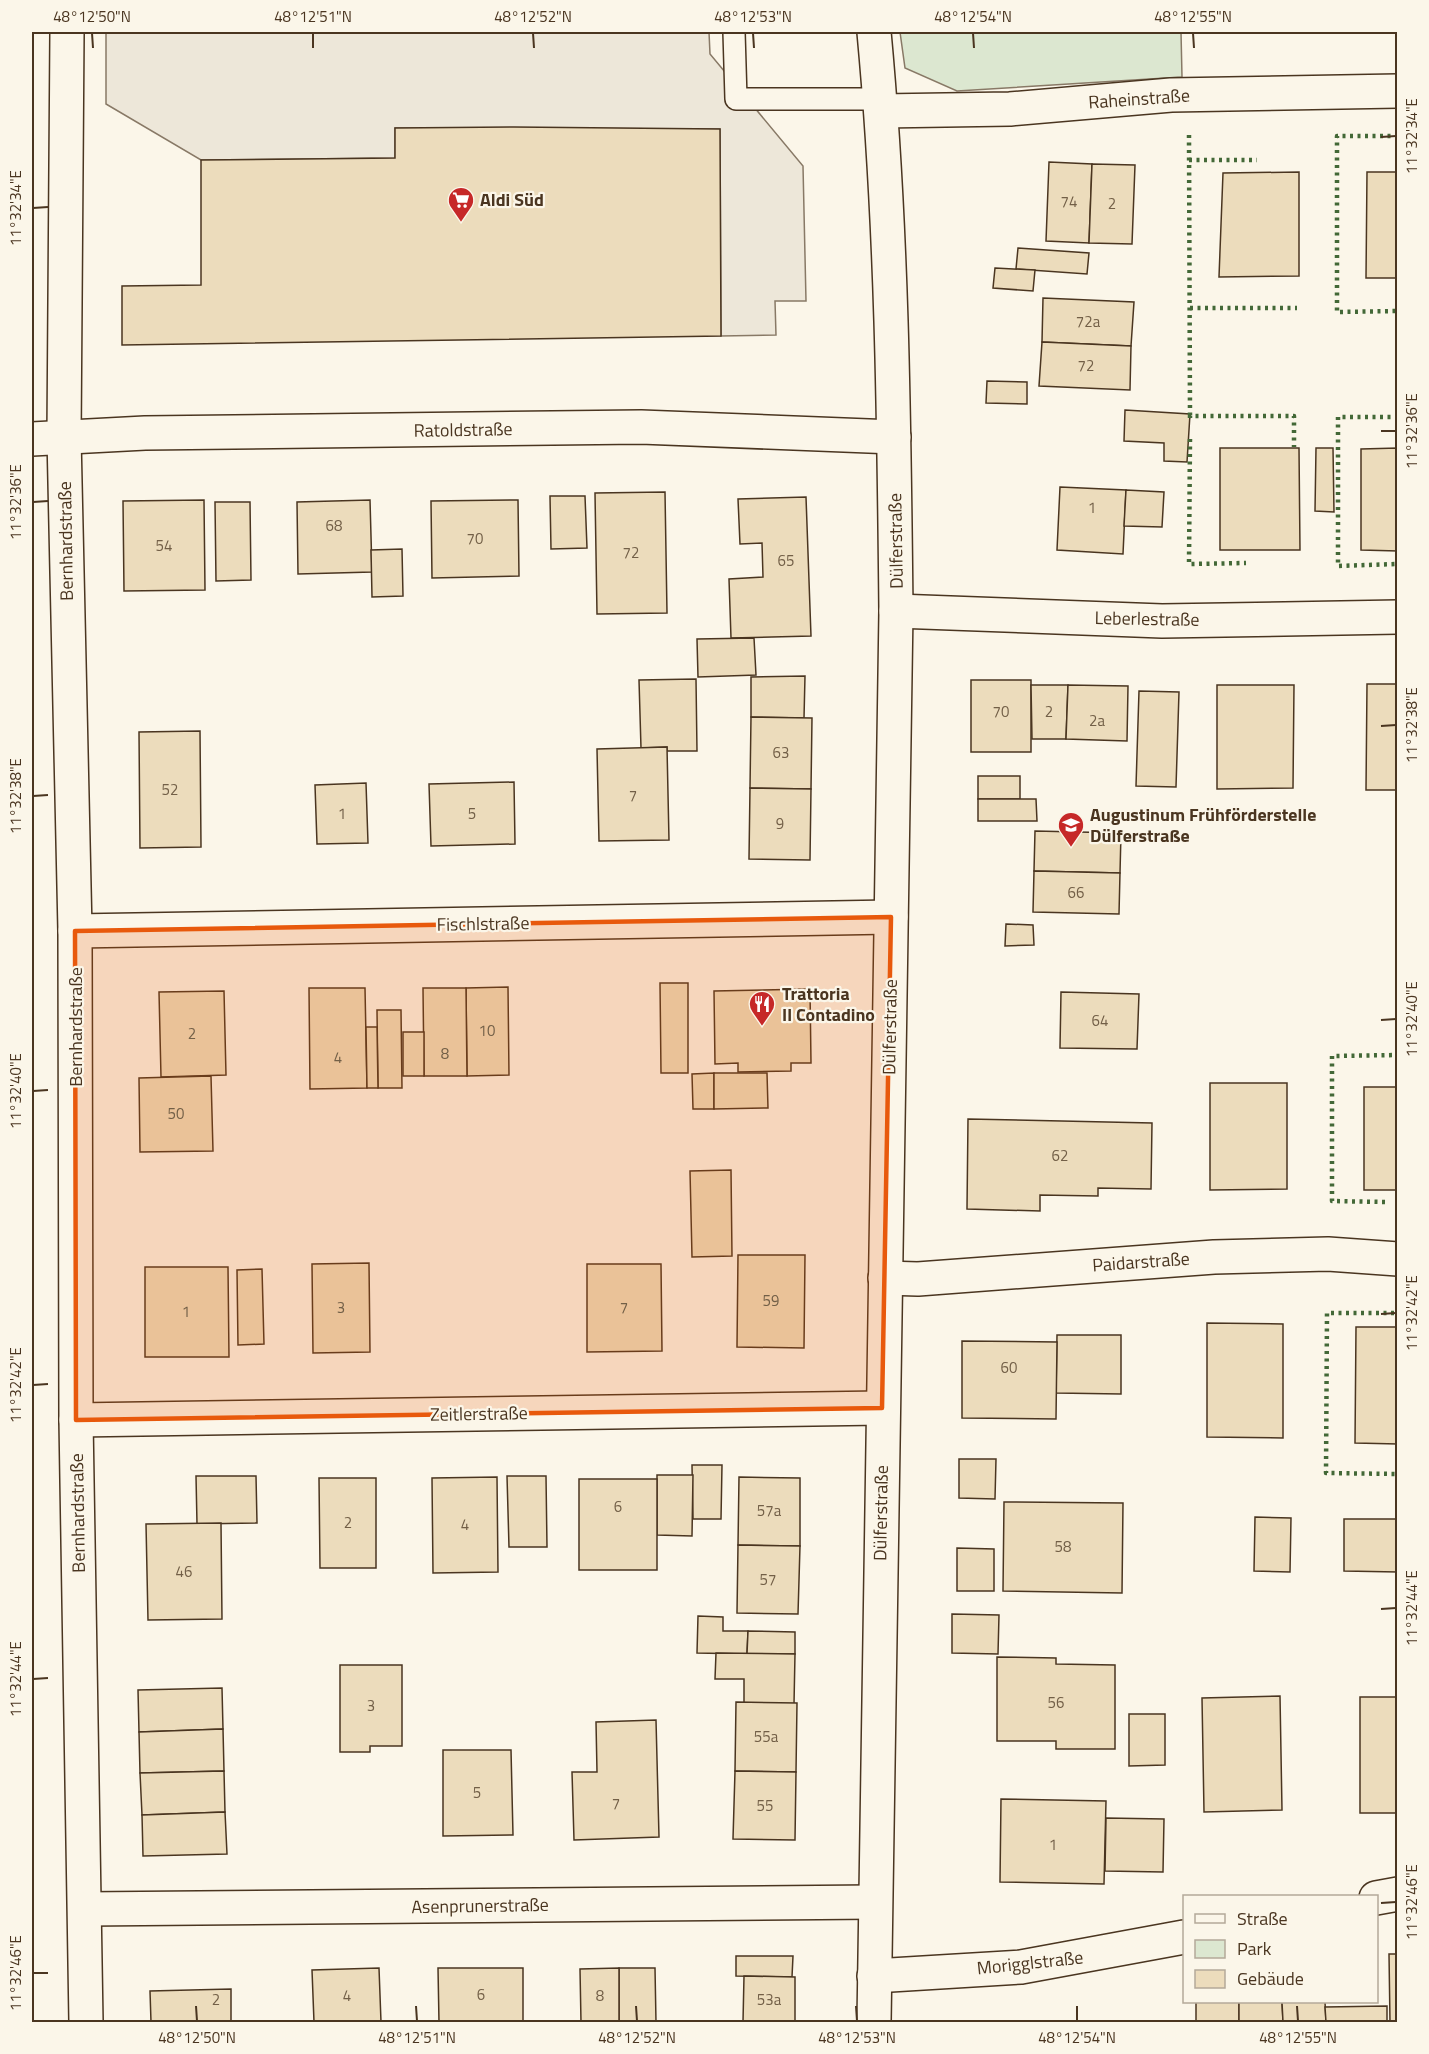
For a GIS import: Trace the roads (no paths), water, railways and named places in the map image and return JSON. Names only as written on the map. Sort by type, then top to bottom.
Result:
[{"type":"street","name":"Bernhardstraße","points":[[67,32],[64,437],[75,931],[76,1420],[86,2022]]},
{"type":"street","name":"Dülferstraße","points":[[874,32],[881,105],[894,437],[896,611],[874,1902],[874,2022]]},
{"type":"street","name":"Raheinstraße","points":[[881,105],[1010,109],[1171,95],[1398,91]]},
{"type":"street","name":"Ratoldstraße","points":[[32,439],[145,433],[641,427],[894,437]]},
{"type":"street","name":"Leberlestraße","points":[[896,611],[1162,621],[1398,617]]},
{"type":"street","name":"Fischlstraße","points":[[75,931],[891,917]]},
{"type":"street","name":"Paidarstraße","points":[[885,1278],[918,1279],[1214,1257],[1328,1254],[1398,1259]]},
{"type":"street","name":"Zeitlerstraße","points":[[76,1420],[882,1408]]},
{"type":"street","points":[[1378,1898],[1398,1894]]},
{"type":"street","name":"Asenprunerstraße","points":[[85,1909],[874,1902]]},
{"type":"street","name":"Morigglstraße","points":[[874,1976],[1021,1967],[1183,1937]]},
{"type":"lane","points":[[734,32],[736,99],[881,105]]},
{"type":"place","name":"Aldi Süd","points":[[461,223]]},
{"type":"place","name":"Augustinum Frühförderstelle Dülferstraße","points":[[1071,848]]},
{"type":"place","name":"Trattoria Il Contadino","points":[[762,1027]]}]
